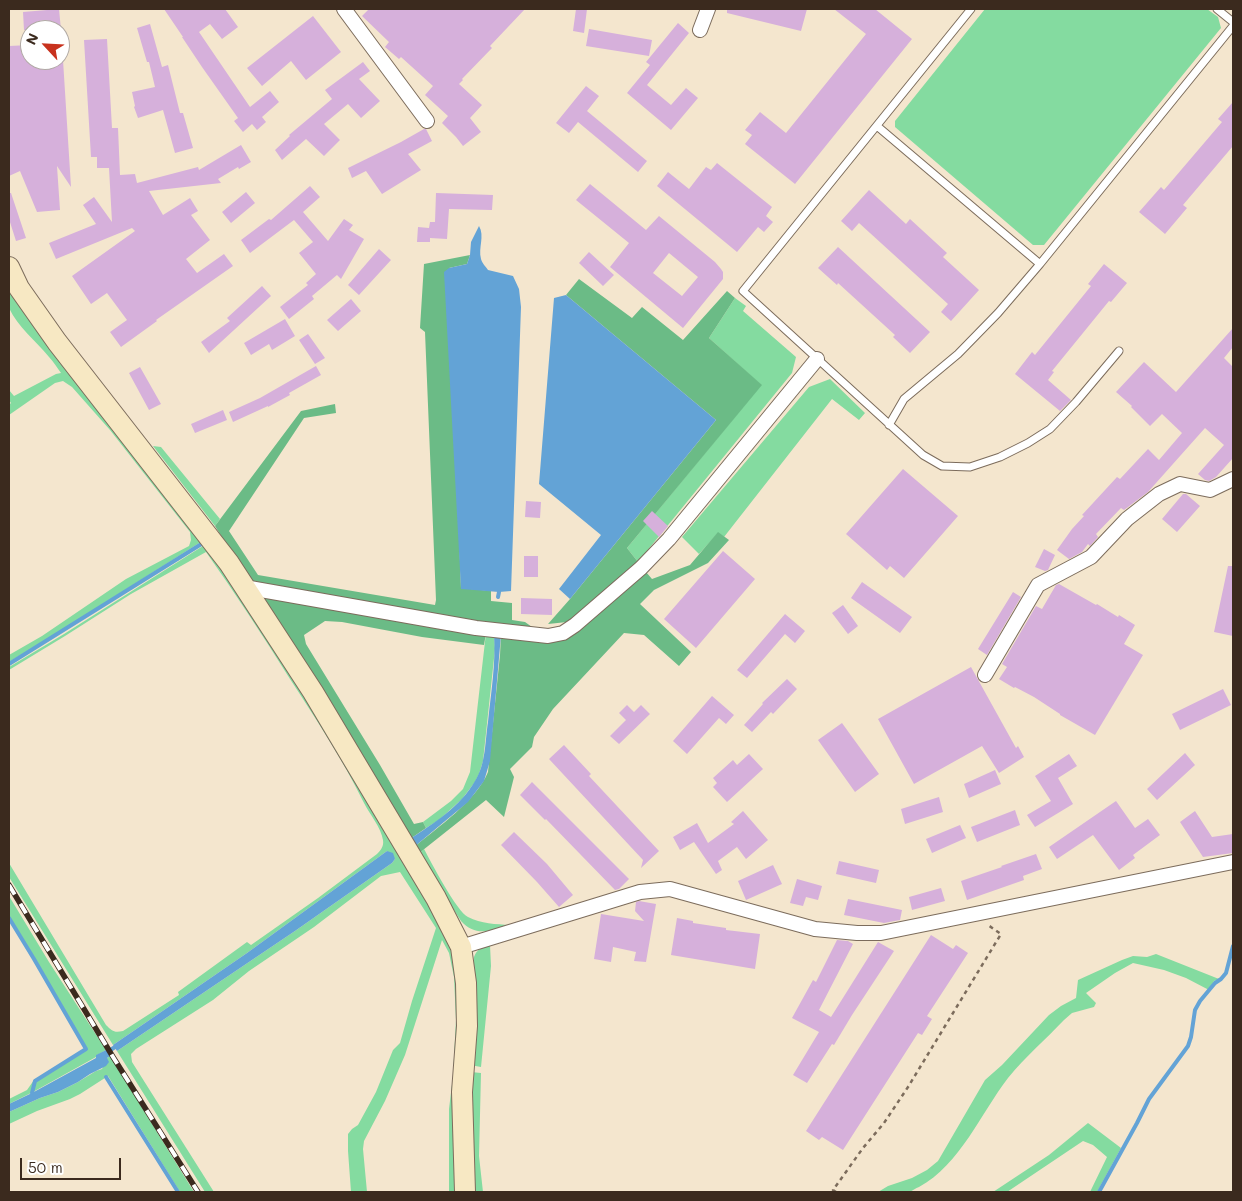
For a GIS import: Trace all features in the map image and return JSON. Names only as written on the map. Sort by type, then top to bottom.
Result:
[{"type":"main road","points":[[9,267],[18,288],[57,342],[228,563],[244,587],[313,692],[436,898],[462,947],[466,983],[467,1026],[462,1092],[465,1192]]},
{"type":"street","points":[[344,9],[427,121]]},
{"type":"street","points":[[700,30],[708,9]]},
{"type":"street","points":[[244,587],[476,628],[548,636],[563,633],[575,625],[641,568],[670,539],[817,358]]},
{"type":"street","points":[[986,675],[1038,585],[1090,557],[1127,519],[1159,494],[1180,484],[1210,490],[1233,479]]},
{"type":"street","points":[[462,947],[640,892],[670,889],[815,929],[856,933],[881,933],[1233,862]]},
{"type":"lane","points":[[971,9],[743,290],[889,425],[923,455],[942,466],[970,467],[1000,457],[1050,429],[1076,402],[1119,351]]},
{"type":"lane","points":[[1217,9],[1233,22]]},
{"type":"lane","points":[[889,425],[904,399],[958,354],[998,313],[1233,26]]},
{"type":"lane","points":[[877,126],[1040,264]]},
{"type":"path","points":[[836,1192],[833,1190],[863,1148],[884,1123],[908,1087],[1001,934],[974,914]]},
{"type":"green space","points":[[985,9],[1207,9],[1218,17],[1221,28],[1044,245],[1033,245],[895,127],[895,121]]},
{"type":"green space","points":[[470,255],[467,264],[449,268],[461,588],[491,591],[491,601],[512,603],[512,620],[525,622],[539,632],[256,585],[248,579],[215,526],[301,411],[335,404],[336,413],[304,418],[229,531],[258,575],[435,605],[425,332],[420,328],[424,264]]},
{"type":"green space","points":[[9,275],[204,540],[9,662],[9,655],[42,636],[126,579],[189,546],[191,540],[190,532],[110,430],[72,387],[63,381],[55,383],[9,415],[9,405],[11,403],[9,400],[9,390],[14,396],[61,373],[51,359],[22,328],[9,308]]},
{"type":"green space","points":[[579,279],[632,318],[642,307],[683,340],[727,291],[735,298],[709,338],[762,385],[627,548],[638,562],[583,611],[567,622],[548,624],[716,420],[566,295]]},
{"type":"green space","points":[[735,298],[746,306],[743,311],[796,357],[792,373],[638,562],[627,548],[761,385],[709,338]]},
{"type":"green space","points":[[830,379],[865,413],[859,420],[832,399],[724,537],[718,533],[699,554],[682,537],[809,387]]},
{"type":"green space","points":[[153,446],[161,447],[220,519],[215,526]]},
{"type":"green space","points":[[718,532],[729,540],[708,563],[654,590],[640,604],[691,652],[679,666],[644,635],[624,633],[553,709],[534,737],[532,747],[510,769],[514,777],[504,817],[486,800],[418,854],[414,847],[466,803],[475,793],[488,772],[501,635],[541,641],[646,572],[652,579],[690,565]]},
{"type":"green space","points":[[206,544],[237,586],[433,907],[457,959],[458,1192],[449,1192],[449,1109],[456,1020],[454,977],[449,953],[442,940],[405,1055],[385,1101],[364,1141],[367,1192],[351,1192],[348,1134],[358,1125],[376,1092],[393,1050],[400,1043],[436,928],[400,872],[381,876],[314,927],[249,971],[213,1000],[131,1054],[132,1062],[214,1192],[205,1192],[117,1051],[392,863],[395,859],[387,851],[247,953],[113,1045],[9,877],[9,863],[106,1025],[113,1031],[120,1032],[179,995],[178,992],[247,942],[251,945],[318,898],[377,854],[383,846],[380,830],[338,755],[228,583],[206,552],[131,594],[9,670],[9,667]]},
{"type":"green space","points":[[263,594],[486,633],[484,645],[422,637],[342,622],[325,621],[304,635],[306,644],[414,824],[423,822],[426,828],[410,839],[262,599]]},
{"type":"green space","points":[[486,633],[494,634],[495,649],[483,761],[479,774],[462,799],[439,820],[426,828],[423,822],[451,801],[463,789],[470,772]]},
{"type":"green space","points":[[424,849],[463,913],[478,921],[510,925],[478,931],[461,921],[418,854]]},
{"type":"green space","points":[[9,896],[106,1050],[33,1092],[36,1081],[87,1049],[9,916]]},
{"type":"green space","points":[[490,945],[491,966],[481,1067],[470,1065],[474,957],[480,949]]},
{"type":"green space","points":[[1156,954],[1219,979],[1214,981],[1209,990],[1186,978],[1164,970],[1133,963],[1115,973],[1086,993],[1096,1003],[1094,1007],[1072,1013],[1015,1070],[998,1092],[969,1137],[946,1166],[919,1187],[909,1192],[878,1192],[888,1186],[912,1178],[927,1170],[938,1161],[985,1080],[1002,1065],[1049,1015],[1076,998],[1078,980],[1133,956],[1147,957]]},
{"type":"green space","points":[[110,1056],[194,1192],[180,1192],[108,1076],[70,1099],[9,1124],[9,1112],[58,1092],[102,1069],[107,1058]]},
{"type":"green space","points":[[471,1072],[481,1073],[479,1156],[483,1192],[474,1192]]},
{"type":"green space","points":[[34,1080],[31,1093],[9,1104],[9,1099],[27,1090]]},
{"type":"green space","points":[[1088,1123],[1121,1148],[1097,1192],[1090,1192],[1107,1157],[1093,1145],[1083,1141],[1007,1192],[993,1192],[1049,1155]]},
{"type":"water","points":[[479,226],[481,230],[480,255],[482,262],[488,270],[513,276],[519,289],[521,307],[511,591],[499,592],[461,589],[444,272],[449,268],[467,264],[471,242]]},
{"type":"water","points":[[566,295],[716,420],[570,599],[559,589],[601,535],[539,484],[554,298]]},
{"type":"water","points":[[494,634],[501,635],[490,761],[484,781],[468,802],[414,847],[410,839],[454,807],[469,790],[479,774],[484,752],[492,689]]},
{"type":"water","points":[[387,851],[393,853],[395,859],[392,863],[117,1051],[113,1045],[247,953]]},
{"type":"water","points":[[106,1050],[110,1056],[107,1058],[109,1062],[106,1066],[58,1092],[9,1112],[9,1104],[96,1058],[96,1055]]},
{"type":"building","points":[[59,9],[60,20],[23,20],[23,12]]},
{"type":"building","points":[[164,9],[225,9],[238,27],[222,39],[210,24],[199,32],[250,107],[270,91],[279,102],[262,117],[266,122],[257,130],[252,124],[243,132],[234,121],[238,118]]},
{"type":"building","points":[[369,9],[525,9],[490,46],[492,48],[459,84],[482,105],[470,118],[481,132],[463,146],[442,123],[448,116],[425,95],[433,86],[401,57],[399,59],[385,47],[389,42],[362,16]]},
{"type":"building","points":[[576,9],[587,9],[584,33],[573,31]]},
{"type":"building","points":[[727,9],[807,9],[801,31],[727,13]]},
{"type":"building","points":[[834,9],[875,9],[912,39],[795,184],[745,144],[752,135],[745,130],[760,112],[786,133],[866,34]]},
{"type":"building","points":[[313,16],[341,52],[306,80],[291,61],[262,86],[247,68]]},
{"type":"building","points":[[678,23],[689,33],[647,85],[671,105],[686,88],[698,98],[671,130],[627,93],[650,65],[646,62]]},
{"type":"building","points":[[150,24],[162,67],[168,65],[180,113],[183,113],[193,148],[175,153],[163,110],[138,118],[134,107],[132,92],[155,87],[149,62],[147,62],[137,28]]},
{"type":"building","points":[[589,29],[652,40],[649,56],[586,46]]},
{"type":"building","points":[[107,39],[112,128],[118,128],[120,175],[135,174],[137,183],[198,167],[199,170],[241,145],[251,162],[239,169],[238,167],[218,179],[221,183],[149,191],[163,215],[190,198],[198,211],[191,215],[210,240],[186,259],[197,273],[224,254],[233,266],[121,347],[110,332],[127,320],[107,293],[91,304],[72,276],[135,231],[132,228],[56,259],[49,243],[96,224],[83,205],[94,197],[112,222],[109,168],[97,168],[97,157],[91,157],[84,40]]},
{"type":"building","points":[[20,45],[20,70],[64,70],[71,187],[57,166],[60,210],[37,212],[20,171],[9,176],[9,46]]},
{"type":"building","points":[[363,62],[370,71],[359,79],[380,101],[361,118],[348,104],[324,124],[340,140],[324,156],[306,139],[282,160],[275,150],[289,135],[332,99],[325,90]]},
{"type":"building","points":[[586,86],[599,96],[587,111],[647,161],[638,172],[578,122],[569,133],[556,123]]},
{"type":"building","points":[[1233,102],[1233,146],[1183,205],[1187,208],[1165,234],[1139,212],[1161,187],[1164,190],[1222,122],[1218,119]]},
{"type":"building","points":[[426,129],[432,141],[408,154],[421,170],[382,194],[366,171],[352,178],[348,168]]},
{"type":"building","points":[[717,163],[772,207],[766,216],[773,222],[764,232],[758,227],[737,252],[657,186],[668,172],[689,189],[706,167],[711,170]]},
{"type":"building","points":[[590,184],[646,230],[659,216],[715,262],[723,272],[723,279],[683,328],[610,267],[629,243],[576,200]],"holes":[[[669,253],[698,277],[682,296],[653,273]]]},
{"type":"building","points":[[310,186],[320,197],[303,212],[328,241],[344,219],[353,225],[349,230],[364,239],[341,279],[337,275],[312,296],[314,299],[289,319],[280,307],[308,285],[306,283],[316,274],[299,253],[313,242],[294,220],[250,253],[241,240],[269,219],[271,220]]},
{"type":"building","points":[[869,190],[906,224],[910,219],[947,253],[943,257],[979,290],[951,321],[941,312],[948,304],[859,223],[852,231],[841,221]]},
{"type":"building","points":[[246,192],[255,203],[231,223],[222,212]]},
{"type":"building","points":[[9,193],[11,193],[26,238],[16,241],[9,219]]},
{"type":"building","points":[[436,193],[493,195],[492,210],[449,209],[447,239],[430,238],[430,242],[417,242],[418,227],[429,228],[430,222],[435,222]]},
{"type":"building","points":[[838,247],[930,332],[910,353],[893,337],[895,335],[838,283],[837,285],[818,268]]},
{"type":"building","points":[[379,249],[391,260],[359,295],[348,285]]},
{"type":"building","points":[[589,252],[614,275],[603,286],[579,263]]},
{"type":"building","points":[[1104,264],[1127,283],[1111,302],[1109,301],[1052,371],[1054,372],[1048,380],[1071,400],[1060,411],[1015,374],[1032,352],[1035,355],[1091,286],[1088,284]]},
{"type":"building","points":[[262,286],[271,296],[209,353],[201,342],[230,321],[227,318]]},
{"type":"building","points":[[351,299],[361,311],[338,331],[327,320]]},
{"type":"building","points":[[285,319],[295,336],[272,350],[269,344],[251,355],[244,343]]},
{"type":"building","points":[[1233,328],[1233,347],[1224,358],[1233,367],[1233,458],[1216,477],[1209,481],[1198,474],[1224,445],[1205,428],[1148,492],[1124,510],[1121,508],[1096,534],[1098,537],[1090,546],[1088,544],[1082,552],[1069,559],[1057,550],[1084,516],[1082,515],[1117,477],[1120,479],[1148,449],[1159,460],[1182,433],[1162,414],[1150,426],[1116,392],[1144,362],[1176,392]]},
{"type":"building","points":[[308,334],[325,358],[315,364],[299,340]]},
{"type":"building","points":[[316,366],[321,375],[268,407],[233,422],[229,412],[260,398]]},
{"type":"building","points":[[140,367],[161,404],[149,410],[129,373]]},
{"type":"building","points":[[223,410],[227,420],[195,433],[191,424]]},
{"type":"building","points":[[903,469],[958,516],[904,578],[890,566],[887,570],[846,534]]},
{"type":"building","points":[[1183,494],[1186,494],[1200,506],[1177,532],[1162,519]]},
{"type":"building","points":[[526,501],[541,502],[540,518],[525,517]]},
{"type":"building","points":[[652,511],[668,526],[659,537],[643,521]]},
{"type":"building","points":[[1044,549],[1055,555],[1048,570],[1045,571],[1035,567]]},
{"type":"building","points":[[723,551],[755,579],[696,648],[664,619]]},
{"type":"building","points":[[524,556],[538,556],[538,577],[524,577]]},
{"type":"building","points":[[1228,566],[1233,566],[1233,636],[1214,632]]},
{"type":"building","points":[[862,582],[912,617],[900,633],[851,598]]},
{"type":"building","points":[[1059,584],[1135,625],[1124,644],[1143,655],[1095,735],[1060,715],[1034,697],[999,679],[1007,667],[1002,664],[1036,606],[1042,609],[1056,585]]},
{"type":"building","points":[[1013,592],[1021,597],[987,655],[978,649]]},
{"type":"building","points":[[521,598],[552,599],[552,615],[521,614]]},
{"type":"building","points":[[843,605],[858,626],[848,634],[832,613]]},
{"type":"building","points":[[785,614],[805,631],[795,643],[785,634],[747,678],[737,670]]},
{"type":"building","points":[[971,667],[1016,748],[1018,746],[1024,757],[999,773],[982,746],[914,784],[878,719]]},
{"type":"building","points":[[787,679],[797,689],[752,732],[744,725],[762,703]]},
{"type":"building","points":[[1223,689],[1231,705],[1180,730],[1172,714]]},
{"type":"building","points":[[712,696],[734,715],[726,724],[719,718],[687,754],[673,741]]},
{"type":"building","points":[[627,705],[634,712],[641,705],[650,714],[619,744],[610,736],[626,720],[619,713]]},
{"type":"building","points":[[842,723],[879,774],[855,792],[818,740]]},
{"type":"building","points":[[564,745],[591,774],[589,776],[659,851],[641,868],[643,860],[549,759]]},
{"type":"building","points":[[1185,753],[1195,765],[1157,800],[1147,789]]},
{"type":"building","points":[[749,754],[763,769],[727,802],[713,787],[717,783],[713,778],[733,760],[737,765]]},
{"type":"building","points":[[1069,754],[1077,766],[1058,778],[1073,804],[1035,827],[1027,815],[1051,801],[1035,776]]},
{"type":"building","points":[[995,770],[1001,784],[969,798],[964,784]]},
{"type":"building","points":[[532,782],[629,879],[619,889],[615,890],[520,795]]},
{"type":"building","points":[[939,797],[943,812],[905,824],[901,809]]},
{"type":"building","points":[[1116,801],[1135,828],[1148,819],[1160,835],[1133,855],[1135,858],[1119,870],[1093,835],[1057,859],[1049,847]]},
{"type":"building","points":[[1015,810],[1020,825],[977,842],[971,827]]},
{"type":"building","points":[[743,811],[768,840],[746,859],[737,847],[718,861],[722,870],[716,874],[694,842],[680,850],[673,837],[697,823],[708,843],[734,824],[731,822]]},
{"type":"building","points":[[1195,811],[1212,837],[1233,834],[1233,853],[1203,857],[1180,822]]},
{"type":"building","points":[[960,825],[966,838],[932,853],[926,839]]},
{"type":"building","points":[[514,832],[547,864],[573,895],[559,907],[501,845]]},
{"type":"building","points":[[1036,854],[1042,869],[1023,876],[1024,880],[967,900],[961,881]]},
{"type":"building","points":[[839,861],[879,870],[876,883],[836,874]]},
{"type":"building","points":[[773,865],[782,884],[746,900],[738,881]]},
{"type":"building","points":[[797,879],[822,886],[818,900],[806,897],[803,906],[790,903]]},
{"type":"building","points":[[941,888],[945,901],[912,910],[909,897]]},
{"type":"building","points":[[848,899],[902,910],[900,920],[884,923],[844,915]]},
{"type":"building","points":[[636,902],[656,904],[646,962],[634,961],[636,952],[613,947],[611,962],[594,959],[601,914],[644,921],[635,911]]},
{"type":"building","points":[[677,918],[693,921],[693,923],[726,928],[726,930],[760,934],[755,969],[671,955]]},
{"type":"building","points":[[931,935],[953,949],[956,945],[968,953],[927,1016],[932,1019],[922,1035],[918,1033],[843,1150],[822,1137],[819,1140],[806,1131]]},
{"type":"building","points":[[837,940],[848,941],[853,944],[819,1010],[831,1017],[878,942],[894,951],[834,1045],[832,1044],[807,1083],[793,1075],[819,1032],[792,1018],[813,980],[816,982]]},
{"type":"waterway","points":[[9,664],[203,543]]},
{"type":"waterway","points":[[498,597],[499,592]]},
{"type":"waterway","points":[[9,918],[86,1049],[35,1081],[32,1093]]},
{"type":"waterway","points":[[1099,1192],[1149,1099],[1188,1046],[1195,1010],[1215,983],[1226,973],[1233,946]]},
{"type":"waterway","points":[[103,1055],[118,1045]]},
{"type":"waterway","points":[[106,1077],[178,1192]]},
{"type":"railway","points":[[9,885],[113,1057],[198,1192]]}]
